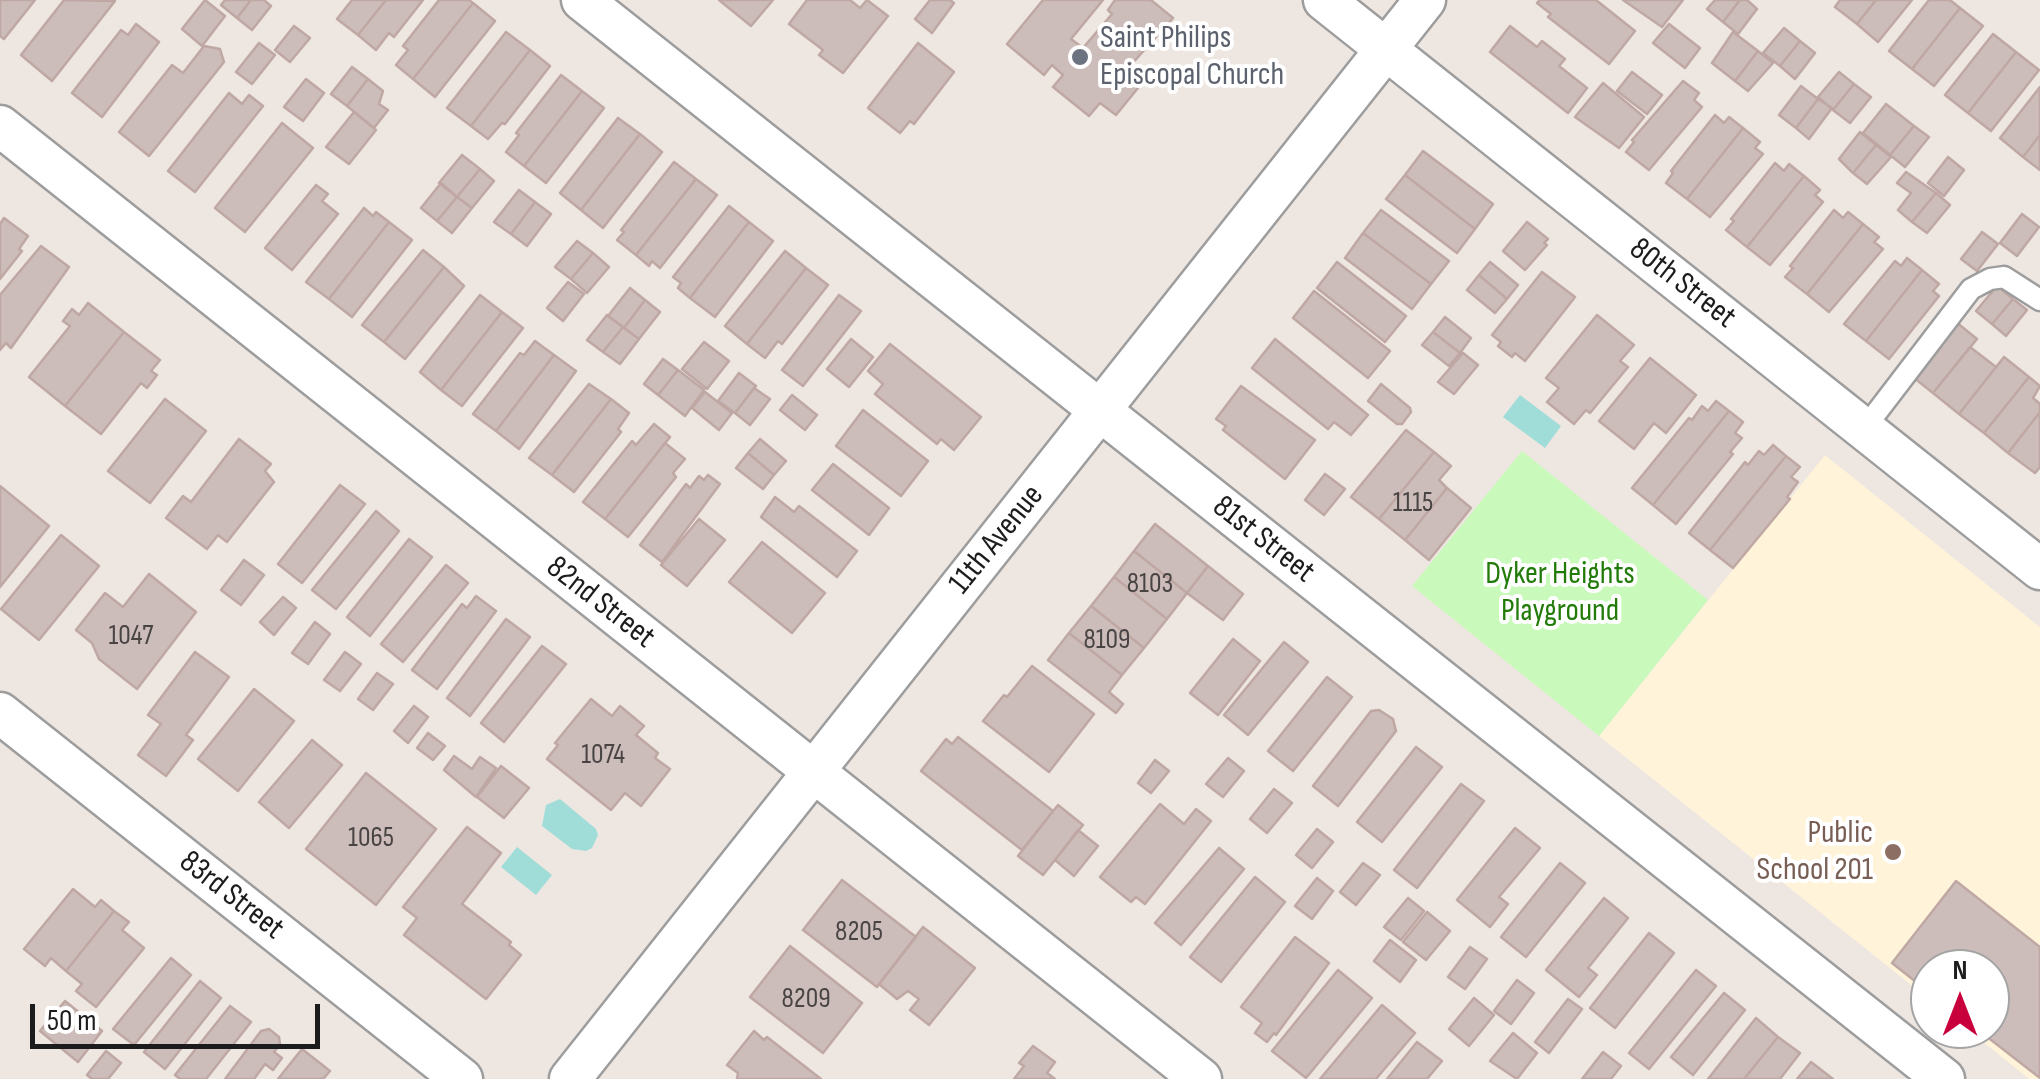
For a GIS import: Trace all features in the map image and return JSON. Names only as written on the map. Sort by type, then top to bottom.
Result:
[{"type":"street","name":"81st Street","points":[[582,0],[1944,1079]]},
{"type":"street","name":"80th Street","points":[[1324,0],[2040,568]]},
{"type":"street","name":"11th Avenue","points":[[570,1079],[1424,0]]},
{"type":"street","name":"82nd Street","points":[[0,126],[1201,1079]]},
{"type":"street","name":"83rd Street","points":[[0,713],[462,1079]]},
{"type":"lane","points":[[1864,429],[1971,289],[1990,278],[2004,277],[2040,300]]},
{"type":"shaded area","name":"Public School 201","points":[[1825,455],[2040,627],[2040,1079],[2029,1079],[1992,1049],[2010,1049],[2010,949],[1910,949],[1910,984],[1599,736]]},
{"type":"green space","name":"Dyker Heights Playground","points":[[1522,451],[1708,600],[1599,736],[1412,586]]},
{"type":"water","points":[[1520,395],[1561,426],[1545,448],[1503,417]]},
{"type":"water","points":[[560,799],[596,829],[598,835],[592,848],[572,849],[542,826],[546,805]]},
{"type":"water","points":[[517,847],[552,875],[536,895],[501,867]]},
{"type":"building","points":[[0,0],[35,0],[4,39],[0,36]]},
{"type":"building","points":[[64,0],[115,1],[52,81],[21,55]]},
{"type":"building","points":[[205,0],[225,16],[202,46],[182,29]]},
{"type":"building","points":[[225,0],[251,0],[237,18],[221,5]]},
{"type":"building","points":[[251,0],[264,0],[271,6],[252,30],[237,18]]},
{"type":"building","points":[[352,0],[386,0],[358,35],[337,19]]},
{"type":"building","points":[[386,0],[423,0],[394,37],[389,33],[376,50],[358,35]]},
{"type":"building","points":[[439,0],[473,3],[413,79],[396,65],[408,50],[403,46]]},
{"type":"building","points":[[719,0],[773,0],[751,26]]},
{"type":"building","points":[[807,0],[850,0],[860,8],[867,0],[888,16],[843,73],[819,55],[823,50],[789,24]]},
{"type":"building","points":[[930,0],[954,3],[932,33],[915,19]]},
{"type":"building","name":"Saint Philips Episcopal Church","points":[[1043,0],[1103,0],[1071,39],[1083,48],[1112,14],[1108,10],[1115,0],[1151,0],[1173,18],[1122,75],[1138,88],[1116,115],[1100,103],[1089,116],[1053,87],[1063,75],[1052,65],[1044,75],[1007,44]]},
{"type":"building","points":[[1596,0],[1635,31],[1609,64],[1548,17],[1551,14],[1537,3]]},
{"type":"building","points":[[1623,0],[1683,0],[1662,27]]},
{"type":"building","points":[[1715,0],[1740,0],[1723,22],[1707,9]]},
{"type":"building","points":[[1740,0],[1747,0],[1757,9],[1738,34],[1723,22]]},
{"type":"building","points":[[1840,0],[1876,0],[1857,24],[1835,7]]},
{"type":"building","points":[[1876,0],[1912,0],[1878,42],[1857,24]]},
{"type":"building","points":[[1929,0],[1950,0],[1960,8],[1912,69],[1889,51]]},
{"type":"building","points":[[473,3],[495,21],[435,97],[413,79]]},
{"type":"building","points":[[1960,8],[1983,26],[1934,86],[1912,69]]},
{"type":"building","points":[[136,24],[159,42],[102,117],[72,93],[121,30],[128,35]]},
{"type":"building","points":[[1669,24],[1700,48],[1685,68],[1653,43]]},
{"type":"building","points":[[294,26],[310,38],[290,62],[275,50]]},
{"type":"building","points":[[1510,26],[1537,47],[1542,41],[1565,59],[1559,66],[1587,88],[1568,113],[1490,52]]},
{"type":"building","points":[[1784,28],[1800,41],[1780,66],[1763,53]]},
{"type":"building","points":[[506,32],[530,50],[471,126],[447,108]]},
{"type":"building","points":[[1733,32],[1758,51],[1735,81],[1712,63]]},
{"type":"building","points":[[1993,34],[2016,52],[1968,113],[1945,95]]},
{"type":"building","points":[[1800,41],[1815,53],[1795,79],[1780,66]]},
{"type":"building","points":[[259,43],[275,55],[252,84],[236,72]]},
{"type":"building","points":[[918,43],[954,72],[914,124],[910,121],[900,133],[868,108]]},
{"type":"building","points":[[204,46],[220,49],[224,62],[149,156],[119,132],[172,65],[183,73]]},
{"type":"building","points":[[530,50],[550,66],[505,124],[488,139],[471,126]]},
{"type":"building","points":[[1758,51],[1773,63],[1748,91],[1735,81]]},
{"type":"building","points":[[2016,52],[2039,70],[1991,131],[1968,113]]},
{"type":"building","points":[[352,67],[368,79],[347,106],[331,94]]},
{"type":"building","points":[[1632,72],[1662,95],[1647,114],[1617,91]]},
{"type":"building","points":[[1839,72],[1854,84],[1833,110],[1818,97]]},
{"type":"building","points":[[561,75],[582,91],[524,166],[506,152]]},
{"type":"building","points":[[306,79],[324,93],[303,121],[284,107]]},
{"type":"building","points":[[368,79],[383,91],[379,104],[388,110],[374,128],[347,106]]},
{"type":"building","points":[[1683,81],[1699,93],[1694,100],[1702,107],[1649,170],[1626,152]]},
{"type":"building","points":[[1603,83],[1644,117],[1619,148],[1575,117]]},
{"type":"building","points":[[1854,84],[1871,97],[1850,123],[1833,110]]},
{"type":"building","points":[[1801,86],[1818,99],[1796,128],[1779,115]]},
{"type":"building","points":[[2040,87],[2040,135],[2023,157],[2000,138]]},
{"type":"building","points":[[582,91],[604,108],[546,183],[524,166]]},
{"type":"building","points":[[229,93],[242,104],[249,95],[263,106],[195,192],[168,171]]},
{"type":"building","points":[[1818,99],[1832,108],[1809,139],[1796,128]]},
{"type":"building","points":[[1886,104],[1914,126],[1890,155],[1863,133]]},
{"type":"building","points":[[354,112],[376,130],[349,164],[326,147]]},
{"type":"building","points":[[1715,115],[1724,123],[1729,117],[1743,128],[1687,199],[1666,183]]},
{"type":"building","points":[[618,118],[640,134],[581,210],[560,193]]},
{"type":"building","points":[[282,123],[313,148],[245,232],[215,208]]},
{"type":"building","points":[[1914,126],[1929,137],[1905,167],[1890,155]]},
{"type":"building","points":[[1743,128],[1760,142],[1755,148],[1763,154],[1710,217],[1687,199]]},
{"type":"building","points":[[1860,132],[1876,145],[1853,173],[1839,159]]},
{"type":"building","points":[[640,134],[662,152],[603,228],[581,210]]},
{"type":"building","points":[[2040,135],[2040,170],[2023,157]]},
{"type":"building","points":[[1876,145],[1891,157],[1867,184],[1853,173]]},
{"type":"building","points":[[1423,151],[1493,204],[1475,229],[1405,175]]},
{"type":"building","points":[[462,155],[480,169],[457,197],[439,183]]},
{"type":"building","points":[[1948,157],[1964,170],[1944,196],[1928,183]]},
{"type":"building","points":[[674,162],[696,179],[636,255],[617,240],[624,232],[621,230]]},
{"type":"building","points":[[1775,163],[1784,171],[1789,164],[1804,176],[1747,247],[1726,230]]},
{"type":"building","points":[[480,169],[494,181],[472,208],[457,197]]},
{"type":"building","points":[[1906,172],[1936,193],[1912,222],[1898,210],[1911,193],[1897,183]]},
{"type":"building","points":[[1405,175],[1475,229],[1457,253],[1386,199]]},
{"type":"building","points":[[1804,176],[1820,190],[1815,195],[1823,202],[1770,265],[1747,247]]},
{"type":"building","points":[[696,179],[717,195],[660,268],[652,261],[649,266],[636,255]]},
{"type":"building","points":[[441,183],[457,197],[437,221],[421,208]]},
{"type":"building","points":[[316,185],[328,194],[322,201],[338,214],[292,270],[265,248]]},
{"type":"building","points":[[519,190],[535,202],[511,234],[494,222]]},
{"type":"building","points":[[1936,193],[1950,205],[1927,233],[1912,222]]},
{"type":"building","points":[[457,197],[472,208],[452,233],[437,221]]},
{"type":"building","points":[[535,202],[551,214],[527,246],[511,234]]},
{"type":"building","points":[[729,206],[749,222],[690,298],[678,288],[681,283],[673,277]]},
{"type":"building","points":[[364,208],[389,222],[329,299],[306,282]]},
{"type":"building","points":[[1381,210],[1449,261],[1431,284],[1363,233]]},
{"type":"building","points":[[1834,210],[1843,218],[1848,212],[1863,224],[1807,294],[1785,277]]},
{"type":"building","points":[[2022,214],[2039,227],[2017,256],[2000,243]]},
{"type":"building","points":[[4,218],[28,236],[19,249],[22,251],[0,279],[0,224]]},
{"type":"building","points":[[389,222],[412,240],[352,317],[329,299]]},
{"type":"building","points":[[749,222],[773,241],[715,317],[690,298]]},
{"type":"building","points":[[1527,222],[1548,239],[1525,270],[1503,251]]},
{"type":"building","points":[[1863,224],[1879,237],[1874,242],[1883,249],[1829,312],[1807,294]]},
{"type":"building","points":[[1982,232],[1998,244],[1977,271],[1961,259]]},
{"type":"building","points":[[1363,233],[1431,284],[1412,309],[1345,258]]},
{"type":"building","points":[[577,241],[593,253],[571,279],[555,267]]},
{"type":"building","points":[[41,246],[69,267],[11,348],[6,343],[0,350],[0,295]]},
{"type":"building","points":[[423,250],[444,267],[384,342],[362,325]]},
{"type":"building","points":[[785,251],[806,268],[747,344],[725,326]]},
{"type":"building","points":[[593,253],[609,267],[587,293],[571,279]]},
{"type":"building","points":[[1907,258],[1922,270],[1866,341],[1844,324],[1895,261],[1901,266]]},
{"type":"building","points":[[1337,262],[1406,316],[1385,342],[1317,288]]},
{"type":"building","points":[[1490,262],[1518,285],[1507,299],[1479,275]]},
{"type":"building","points":[[444,267],[464,286],[405,359],[384,342]]},
{"type":"building","points":[[806,268],[828,285],[782,344],[778,341],[765,358],[747,344]]},
{"type":"building","points":[[1922,270],[1939,284],[1933,291],[1939,296],[1889,359],[1866,341]]},
{"type":"building","points":[[1542,272],[1575,297],[1525,361],[1498,346],[1501,342],[1492,335]]},
{"type":"building","points":[[1479,275],[1507,299],[1495,313],[1467,290]]},
{"type":"building","points":[[568,282],[584,294],[563,321],[547,308]]},
{"type":"building","points":[[1997,286],[2013,299],[1992,324],[1976,311]]},
{"type":"building","points":[[630,288],[645,300],[624,328],[608,316]]},
{"type":"building","points":[[1314,291],[1390,351],[1368,378],[1293,318]]},
{"type":"building","points":[[480,295],[502,312],[441,390],[420,372]]},
{"type":"building","points":[[839,295],[861,311],[803,386],[782,370]]},
{"type":"building","points":[[2013,299],[2027,310],[2006,336],[1992,324]]},
{"type":"building","points":[[645,300],[660,312],[639,339],[624,328]]},
{"type":"building","points":[[88,303],[124,332],[65,406],[29,377],[70,326],[63,321],[72,309],[79,315]]},
{"type":"building","points":[[502,312],[523,328],[462,406],[441,390]]},
{"type":"building","points":[[607,315],[623,327],[603,352],[587,340]]},
{"type":"building","points":[[1597,315],[1634,345],[1620,361],[1628,367],[1590,413],[1586,410],[1574,424],[1547,402],[1559,388],[1546,378]]},
{"type":"building","points":[[1445,317],[1471,338],[1460,353],[1433,332]]},
{"type":"building","points":[[1956,322],[1977,339],[1933,393],[1913,377]]},
{"type":"building","points":[[623,327],[639,339],[620,364],[603,352]]},
{"type":"building","points":[[124,332],[160,360],[151,371],[157,375],[147,388],[141,383],[101,434],[65,406]]},
{"type":"building","points":[[1433,332],[1460,353],[1449,366],[1422,345]]},
{"type":"building","points":[[851,339],[873,357],[849,387],[827,369]]},
{"type":"building","points":[[1275,339],[1368,415],[1351,435],[1334,422],[1328,429],[1252,368]]},
{"type":"building","points":[[535,341],[554,355],[496,431],[473,414],[520,353],[524,355]]},
{"type":"building","points":[[704,342],[729,361],[707,389],[682,369]]},
{"type":"building","points":[[890,344],[981,417],[954,450],[941,439],[937,444],[875,394],[883,384],[868,371]]},
{"type":"building","points":[[1970,347],[1996,367],[1959,414],[1933,393]]},
{"type":"building","points":[[1463,353],[1478,365],[1454,394],[1438,382]]},
{"type":"building","points":[[554,355],[576,371],[519,449],[496,431]]},
{"type":"building","points":[[2004,357],[2029,377],[1984,433],[1959,414]]},
{"type":"building","points":[[1650,358],[1696,395],[1666,433],[1654,423],[1634,449],[1599,421]]},
{"type":"building","points":[[663,359],[678,370],[658,395],[644,384]]},
{"type":"building","points":[[678,370],[704,390],[685,416],[658,395]]},
{"type":"building","points":[[739,373],[756,386],[735,413],[718,401]]},
{"type":"building","points":[[2029,377],[2040,386],[2033,398],[2040,404],[2040,412],[2008,453],[1984,433]]},
{"type":"building","points":[[589,384],[611,399],[552,475],[529,458]]},
{"type":"building","points":[[1381,384],[1410,408],[1402,424],[1368,401]]},
{"type":"building","points":[[1241,386],[1315,440],[1285,479],[1223,430],[1226,426],[1216,419]]},
{"type":"building","points":[[754,388],[770,399],[750,425],[735,413]]},
{"type":"building","points":[[705,392],[732,413],[719,430],[692,408]]},
{"type":"building","points":[[792,395],[817,415],[805,430],[780,410]]},
{"type":"building","points":[[165,399],[206,431],[150,503],[108,471]]},
{"type":"building","points":[[611,399],[629,413],[618,429],[621,432],[574,492],[552,475]]},
{"type":"building","points":[[1716,401],[1729,411],[1653,505],[1632,488],[1689,418],[1692,420],[1702,406],[1708,411]]},
{"type":"building","points":[[863,410],[928,461],[901,496],[836,446]]},
{"type":"building","points":[[1729,411],[1743,422],[1735,433],[1742,438],[1676,524],[1653,505]]},
{"type":"building","points":[[2040,412],[2040,467],[2035,473],[2008,453]]},
{"type":"building","points":[[654,424],[670,437],[605,519],[583,502],[632,441],[636,445]]},
{"type":"building","points":[[1406,430],[1434,452],[1379,519],[1351,497]]},
{"type":"building","points":[[239,439],[271,464],[265,471],[274,482],[227,542],[218,535],[207,549],[166,518],[183,496],[191,502]]},
{"type":"building","points":[[760,439],[786,461],[774,475],[748,453]]},
{"type":"building","points":[[665,443],[685,459],[673,473],[676,477],[628,537],[605,519]]},
{"type":"building","points":[[1773,445],[1786,456],[1710,550],[1689,533],[1745,462],[1748,465],[1759,451],[1764,455]]},
{"type":"building","points":[[1434,452],[1451,466],[1439,480],[1447,488],[1405,540],[1379,519]]},
{"type":"building","points":[[748,453],[774,475],[763,489],[736,468]]},
{"type":"building","points":[[1786,456],[1800,467],[1791,477],[1798,482],[1787,497],[1790,499],[1733,568],[1710,550]]},
{"type":"building","points":[[833,464],[889,508],[869,535],[812,490]]},
{"type":"building","points":[[1325,474],[1345,489],[1324,515],[1305,500]]},
{"type":"building","points":[[708,475],[720,484],[662,562],[640,545],[686,484],[690,488],[699,476],[704,480]]},
{"type":"building","points":[[340,485],[365,504],[302,583],[278,564]]},
{"type":"building","points":[[0,486],[49,526],[0,587]]},
{"type":"building","points":[[1447,488],[1471,508],[1429,560],[1405,540]]},
{"type":"building","points":[[775,497],[794,512],[799,506],[857,551],[837,577],[761,517]]},
{"type":"building","points":[[376,511],[399,531],[336,609],[312,590]]},
{"type":"building","points":[[699,519],[725,540],[687,586],[661,565]]},
{"type":"building","points":[[1155,524],[1208,566],[1187,593],[1134,551]]},
{"type":"building","points":[[61,535],[99,566],[39,640],[1,609]]},
{"type":"building","points":[[409,539],[432,557],[370,636],[347,617]]},
{"type":"building","points":[[762,542],[825,593],[792,633],[729,582]]},
{"type":"building","points":[[1134,551],[1187,593],[1167,619],[1114,577]]},
{"type":"building","points":[[244,560],[264,575],[241,605],[221,590]]},
{"type":"building","points":[[446,565],[468,583],[403,662],[381,644]]},
{"type":"building","points":[[1208,566],[1243,594],[1223,620],[1187,593]]},
{"type":"building","points":[[149,574],[196,612],[137,689],[99,659],[92,643],[76,630],[105,593],[123,607]]},
{"type":"building","points":[[1114,577],[1167,619],[1144,648],[1091,606]]},
{"type":"building","points":[[476,596],[496,611],[437,689],[412,670],[462,604],[467,608]]},
{"type":"building","points":[[283,597],[296,608],[274,635],[260,622]]},
{"type":"building","points":[[1091,606],[1144,648],[1122,675],[1069,633]]},
{"type":"building","points":[[506,619],[530,637],[470,716],[447,698]]},
{"type":"building","points":[[315,622],[330,634],[308,664],[292,653]]},
{"type":"building","points":[[1069,633],[1122,675],[1109,692],[1123,704],[1116,713],[1048,660]]},
{"type":"building","points":[[1233,639],[1260,661],[1218,715],[1190,693]]},
{"type":"building","points":[[1284,642],[1308,662],[1248,735],[1224,715]]},
{"type":"building","points":[[542,646],[566,664],[504,742],[481,723]]},
{"type":"building","points":[[195,652],[229,677],[186,735],[193,740],[166,776],[138,755],[161,724],[148,715]]},
{"type":"building","points":[[345,652],[361,664],[340,691],[324,680]]},
{"type":"building","points":[[1032,666],[1094,714],[1049,772],[983,721]]},
{"type":"building","points":[[377,673],[393,684],[373,710],[358,699]]},
{"type":"building","points":[[1327,677],[1352,697],[1293,771],[1268,751]]},
{"type":"building","points":[[254,689],[294,721],[238,791],[198,759]]},
{"type":"building","points":[[591,699],[612,716],[620,706],[644,726],[636,735],[670,769],[641,806],[625,793],[611,810],[547,759],[558,745],[555,743]]},
{"type":"building","points":[[414,706],[428,717],[408,743],[394,731]]},
{"type":"building","points":[[1379,710],[1393,719],[1396,731],[1338,806],[1313,786],[1371,711]]},
{"type":"building","points":[[428,733],[445,746],[433,760],[417,748]]},
{"type":"building","points":[[958,737],[1053,811],[1022,850],[921,771],[946,739],[952,744]]},
{"type":"building","points":[[312,740],[342,765],[289,828],[259,802]]},
{"type":"building","points":[[1416,747],[1442,767],[1382,842],[1357,822]]},
{"type":"building","points":[[454,756],[472,769],[480,757],[496,768],[476,797],[444,770]]},
{"type":"building","points":[[1228,758],[1244,771],[1223,797],[1206,784]]},
{"type":"building","points":[[1155,760],[1169,771],[1151,793],[1138,783]]},
{"type":"building","points":[[501,766],[529,788],[504,818],[477,797]]},
{"type":"building","points":[[366,773],[436,829],[376,905],[306,849]]},
{"type":"building","points":[[1461,784],[1484,801],[1417,888],[1394,870]]},
{"type":"building","points":[[1274,789],[1292,803],[1267,833],[1250,819]]},
{"type":"building","points":[[1160,804],[1184,824],[1196,809],[1211,821],[1145,904],[1136,897],[1131,902],[1100,877]]},
{"type":"building","points":[[1058,805],[1083,825],[1043,875],[1018,856]]},
{"type":"building","points":[[467,827],[501,853],[462,904],[511,942],[509,945],[521,955],[486,999],[404,935],[417,918],[403,907]]},
{"type":"building","points":[[1515,828],[1540,848],[1499,897],[1508,904],[1490,927],[1457,900]]},
{"type":"building","points":[[1317,829],[1333,842],[1312,868],[1296,855]]},
{"type":"building","points":[[1078,830],[1098,846],[1074,876],[1055,860]]},
{"type":"building","points":[[1219,848],[1244,869],[1181,945],[1155,923]]},
{"type":"building","points":[[1363,863],[1380,875],[1356,905],[1340,892]]},
{"type":"building","points":[[1560,863],[1585,883],[1526,957],[1501,937]]},
{"type":"building","points":[[1255,877],[1285,902],[1221,982],[1190,957]]},
{"type":"building","points":[[1317,878],[1333,891],[1312,919],[1295,906]]},
{"type":"building","points":[[842,880],[916,937],[877,987],[803,930]]},
{"type":"building","points":[[1956,881],[2040,947],[2040,1078],[2003,1049],[2010,1049],[2010,949],[1910,949],[1910,977],[1892,963]]},
{"type":"building","points":[[73,889],[95,907],[101,900],[114,911],[66,971],[51,958],[45,966],[24,949]]},
{"type":"building","points":[[1408,898],[1424,911],[1401,940],[1384,927]]},
{"type":"building","points":[[1604,898],[1628,918],[1588,968],[1597,975],[1579,997],[1546,970]]},
{"type":"building","points":[[114,911],[129,922],[122,930],[144,948],[96,1007],[76,991],[82,984],[66,971]]},
{"type":"building","points":[[1427,912],[1450,931],[1426,960],[1403,942]]},
{"type":"building","points":[[923,927],[975,968],[929,1025],[910,1010],[919,999],[908,991],[897,999],[879,984]]},
{"type":"building","points":[[1649,933],[1674,953],[1615,1028],[1590,1008]]},
{"type":"building","points":[[1295,937],[1329,963],[1267,1042],[1255,1033],[1262,1023],[1241,1007]]},
{"type":"building","points":[[1390,940],[1416,960],[1400,982],[1374,961]]},
{"type":"building","points":[[790,946],[862,1003],[823,1053],[750,997]]},
{"type":"building","points":[[1470,947],[1487,959],[1465,989],[1448,977]]},
{"type":"building","points":[[171,958],[191,975],[134,1045],[113,1029]]},
{"type":"building","points":[[1338,970],[1372,998],[1306,1078],[1272,1051]]},
{"type":"building","points":[[1696,970],[1716,986],[1649,1069],[1629,1053]]},
{"type":"building","points":[[1517,980],[1534,993],[1511,1024],[1494,1011]]},
{"type":"building","points":[[200,981],[221,998],[165,1069],[144,1052]]},
{"type":"building","points":[[1724,993],[1745,1010],[1693,1075],[1671,1057]]},
{"type":"building","points":[[1474,998],[1494,1015],[1469,1046],[1449,1029]]},
{"type":"building","points":[[1568,999],[1582,1009],[1549,1053],[1535,1042]]},
{"type":"building","points":[[65,1001],[102,1031],[78,1062],[40,1031]]},
{"type":"building","points":[[1382,1005],[1415,1033],[1376,1079],[1320,1079]]},
{"type":"building","points":[[230,1006],[251,1022],[206,1079],[180,1079],[175,1075]]},
{"type":"building","points":[[1756,1018],[1778,1037],[1744,1079],[1708,1079]]},
{"type":"building","points":[[269,1029],[279,1037],[280,1045],[274,1052],[282,1058],[273,1070],[265,1064],[254,1079],[225,1079],[261,1031]]},
{"type":"building","points":[[754,1031],[821,1079],[737,1079],[738,1073],[727,1065]]},
{"type":"building","points":[[1513,1033],[1537,1053],[1517,1079],[1490,1061]]},
{"type":"building","points":[[1778,1037],[1800,1053],[1780,1079],[1744,1079]]},
{"type":"building","points":[[1417,1042],[1442,1061],[1427,1079],[1387,1079]]},
{"type":"building","points":[[1033,1046],[1055,1062],[1047,1073],[1055,1079],[1014,1079],[1024,1066],[1019,1063]]},
{"type":"building","points":[[302,1049],[330,1071],[323,1079],[278,1079]]},
{"type":"building","points":[[106,1051],[121,1063],[108,1079],[92,1079],[87,1075]]},
{"type":"building","points":[[1603,1052],[1621,1066],[1611,1079],[1582,1079]]},
{"type":"building","points":[[1811,1062],[1833,1079],[1797,1079]]},
{"type":"place","name":"Saint Philips Episcopal Church","points":[[1080,57]]},
{"type":"place","name":"Public School 201","points":[[1893,852]]}]
